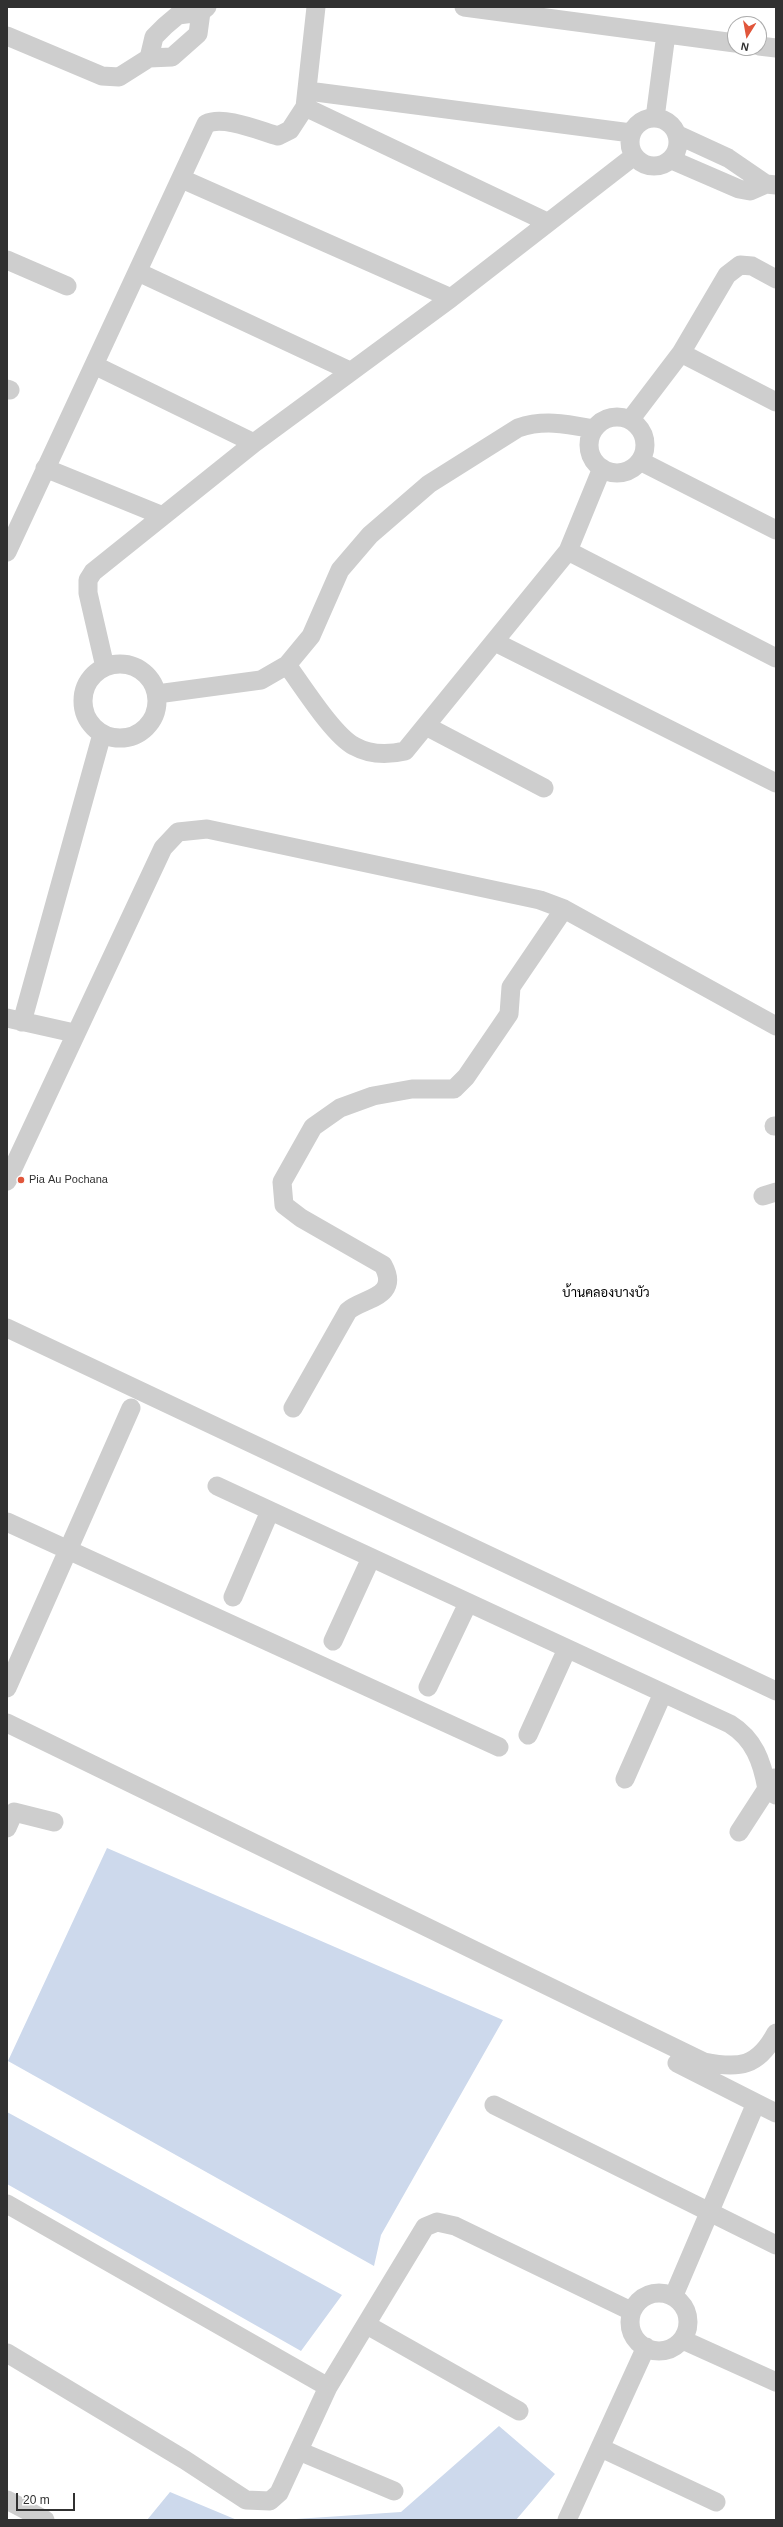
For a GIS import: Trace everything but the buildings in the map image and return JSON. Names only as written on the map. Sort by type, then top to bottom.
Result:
[{"type":"street","points":[[7,552],[182,179],[206,124],[213,120],[223,120],[278,136],[290,130],[306,99],[316,7]]},
{"type":"street","points":[[464,7],[727,42]]},
{"type":"street","points":[[7,36],[102,76],[119,77],[149,58],[172,57],[198,34],[204,10],[178,15],[165,26],[154,37],[149,58]]},
{"type":"street","points":[[654,118],[666,34]]},
{"type":"street","points":[[306,99],[631,133]]},
{"type":"street","points":[[306,99],[547,222]]},
{"type":"street","points":[[678,136],[678,148],[672,160],[655,167],[643,164],[634,156],[630,149],[631,133],[640,122],[654,118],[669,123],[678,136],[728,158],[771,185]]},
{"type":"street","points":[[105,666],[88,593],[88,580],[93,572],[254,443],[451,298],[634,156]]},
{"type":"street","points":[[672,160],[739,189],[750,191],[771,185]]},
{"type":"street","points":[[182,179],[451,298]]},
{"type":"street","points":[[7,260],[67,286]]},
{"type":"street","points":[[630,420],[681,353],[727,274],[740,265],[752,266],[776,279]]},
{"type":"street","points":[[138,272],[350,371]]},
{"type":"street","points":[[681,353],[776,402]]},
{"type":"street","points":[[94,365],[254,443]]},
{"type":"street","points":[[610,418],[630,420],[639,428],[644,438],[645,450],[640,460],[632,468],[622,472],[612,472],[602,468],[594,460],[589,450],[590,439],[594,429],[610,418]]},
{"type":"street","points":[[157,694],[261,680],[287,664],[311,636],[340,570],[370,535],[429,484],[518,428],[532,423],[554,422],[594,429]]},
{"type":"street","points":[[640,460],[776,530]]},
{"type":"street","points":[[46,468],[163,516]]},
{"type":"street","points":[[287,664],[329,722],[353,746],[384,755],[405,751],[496,642],[568,551],[602,468]]},
{"type":"street","points":[[568,551],[776,658]]},
{"type":"street","points":[[496,642],[776,783]]},
{"type":"street","points":[[116,663],[138,668],[154,683],[157,694],[156,712],[147,727],[138,734],[126,738],[102,734],[93,727],[86,717],[82,705],[83,693],[87,682],[95,673],[105,666],[116,663]]},
{"type":"street","points":[[426,726],[544,788]]},
{"type":"street","points":[[74,1033],[15,1020],[102,734]]},
{"type":"street","points":[[7,1181],[74,1033],[162,848],[178,832],[207,829],[540,900],[564,909],[776,1026]]},
{"type":"street","points":[[293,1408],[348,1311],[354,1305],[373,1299],[381,1294],[387,1279],[383,1265],[301,1218],[284,1205],[282,1182],[313,1127],[340,1108],[373,1096],[412,1089],[454,1089],[466,1077],[509,1014],[511,987],[519,972],[564,909]]},
{"type":"street","points":[[7,1328],[776,1691]]},
{"type":"street","points":[[7,1688],[131,1408]]},
{"type":"street","points":[[217,1486],[740,1730],[755,1750],[771,1777],[739,1832]]},
{"type":"street","points":[[232,1597],[270,1511]]},
{"type":"street","points":[[7,1522],[499,1747]]},
{"type":"street","points":[[333,1641],[371,1558]]},
{"type":"street","points":[[428,1687],[468,1603]]},
{"type":"street","points":[[528,1736],[567,1649]]},
{"type":"street","points":[[625,1780],[663,1693]]},
{"type":"street","points":[[7,1723],[704,2062],[729,2067],[754,2060],[776,2033]]},
{"type":"street","points":[[7,1828],[14,1812],[54,1822]]},
{"type":"street","points":[[556,2002],[776,2113]]},
{"type":"street","points":[[674,2295],[756,2103]]},
{"type":"street","points":[[494,2105],[776,2245]]},
{"type":"street","points":[[7,2204],[328,2388]]},
{"type":"street","points":[[7,2353],[178,2456],[246,2500],[270,2501],[279,2493],[328,2388],[367,2325],[424,2227],[438,2222],[456,2226],[631,2311]]},
{"type":"street","points":[[657,2292],[674,2295],[686,2308],[690,2324],[684,2340],[670,2350],[653,2351],[638,2343],[630,2328],[631,2311],[641,2298],[657,2292]]},
{"type":"street","points":[[367,2325],[519,2411]]},
{"type":"street","points":[[684,2340],[776,2382]]},
{"type":"street","points":[[567,2520],[646,2348]]},
{"type":"street","points":[[601,2448],[716,2502]]},
{"type":"street","points":[[299,2451],[394,2491]]},
{"type":"street","points":[[7,2500],[45,2520]]},
{"type":"water","points":[[107,1848],[503,2020],[381,2235],[374,2266],[8,2061]]},
{"type":"water","points":[[7,2112],[342,2295],[301,2351],[7,2184]]},
{"type":"water","points":[[499,2426],[555,2474],[516,2520],[281,2520],[401,2512]]},
{"type":"water","points":[[170,2492],[237,2520],[147,2520]]},
{"type":"place","name":"Pia Au Pochana","points":[[21,1180]]},
{"type":"district","name":"บ้านคลองบางบัว","points":[[606,1293]]}]
